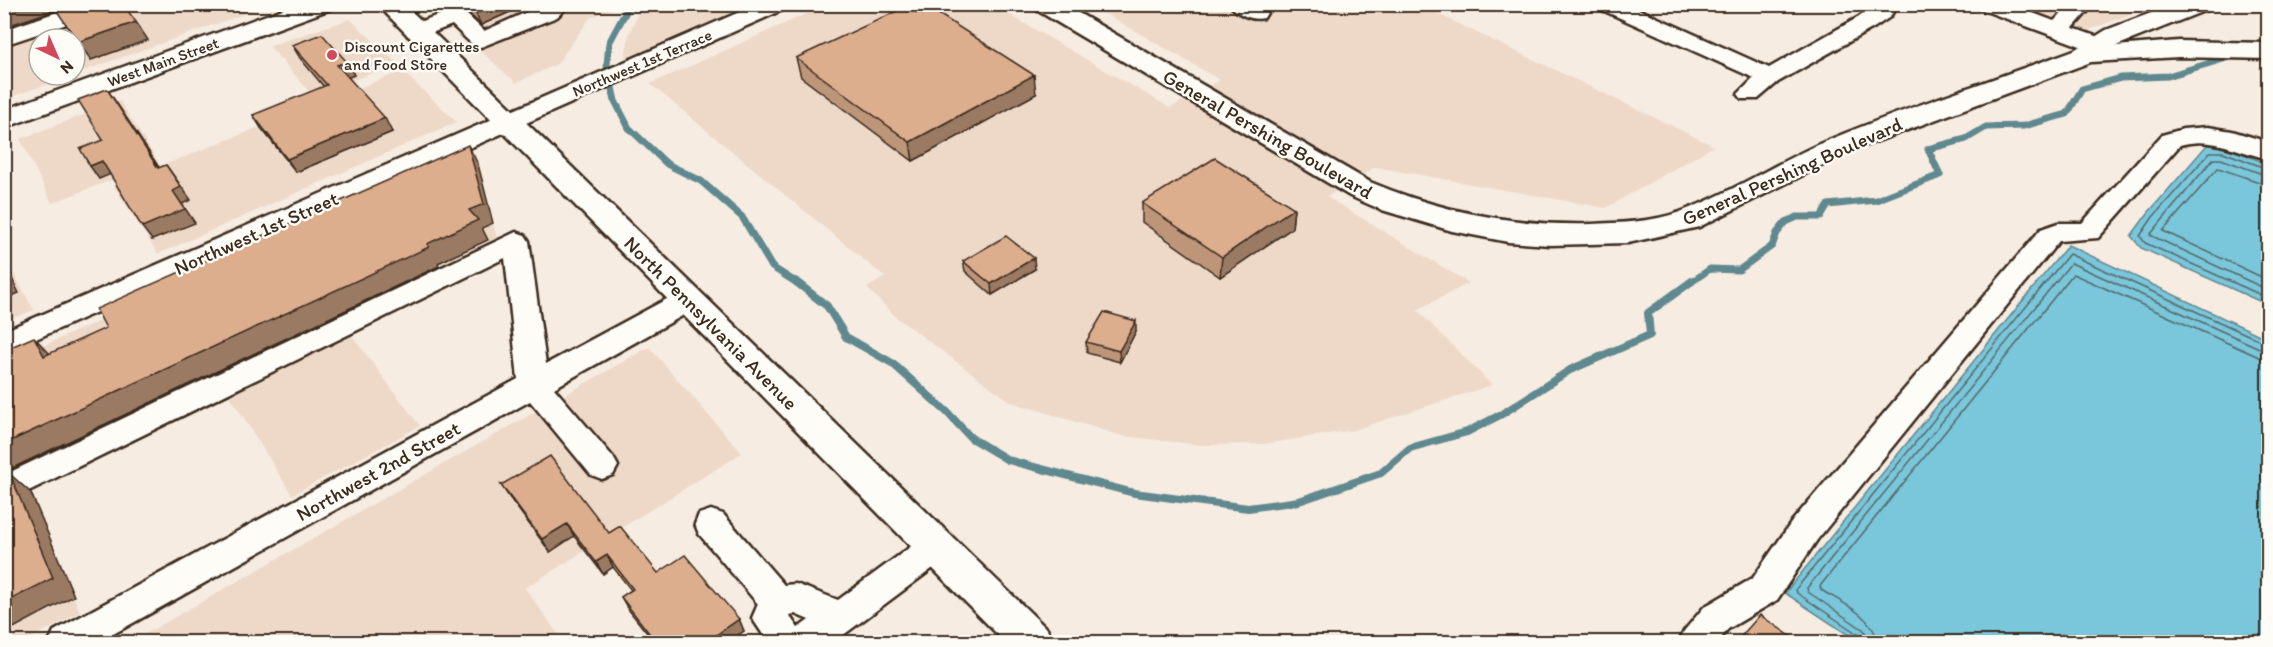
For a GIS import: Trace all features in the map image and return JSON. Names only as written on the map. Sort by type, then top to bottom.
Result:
[{"type":"main road","name":"West Main Street","points":[[4,120],[322,4]]},
{"type":"main road","name":"North Pennsylvania Avenue","points":[[389,4],[1032,642]]},
{"type":"main road","name":"General Pershing Boulevard","points":[[1044,4],[1360,189],[1393,203],[1463,224],[1508,232],[1550,235],[1628,233],[1688,220],[1841,145],[2091,50],[2115,35],[2193,7]]},
{"type":"main road","points":[[2193,7],[2177,21],[2185,31],[2222,50]]},
{"type":"main road","name":"General Pershing Boulevard","points":[[2091,50],[2268,51]]},
{"type":"street","points":[[4,38],[104,4]]},
{"type":"street","points":[[416,31],[455,16],[480,40],[549,12],[560,4]]},
{"type":"street","name":"Northwest 1st Terrace","points":[[508,122],[777,4]]},
{"type":"street","points":[[1608,4],[1770,77]]},
{"type":"street","points":[[1643,20],[1665,4]]},
{"type":"street","points":[[1750,94],[1770,77],[1867,22],[1888,4]]},
{"type":"street","points":[[1988,4],[2058,30],[2091,50]]},
{"type":"street","points":[[2058,30],[2084,4]]},
{"type":"street","name":"Northwest 1st Street","points":[[4,344],[508,122]]},
{"type":"street","points":[[1697,642],[1716,618],[1765,589],[1805,530],[2050,235],[2058,232],[2089,232],[2171,140],[2189,134],[2218,135],[2268,151]]},
{"type":"street","points":[[4,490],[516,241],[534,385],[602,466]]},
{"type":"street","name":"Northwest 2nd Street","points":[[67,642],[688,300]]},
{"type":"street","points":[[711,525],[776,601]]},
{"type":"street","points":[[807,642],[936,547]]},
{"type":"street","points":[[776,601],[796,599],[842,617]]},
{"type":"street","points":[[776,601],[770,618],[788,642]]},
{"type":"shaded area","points":[[641,4],[748,5],[625,59],[629,35]]},
{"type":"shaded area","points":[[991,4],[1170,108],[1220,80],[1090,5],[1419,5],[1714,146],[1606,208],[1375,167],[1327,197],[1469,283],[1417,310],[1492,385],[1354,430],[1264,444],[1201,445],[1122,436],[1011,402],[896,317],[867,288],[885,277],[650,84],[826,5]]},
{"type":"shaded area","points":[[110,5],[269,5],[87,70],[87,27],[44,27]]},
{"type":"shaded area","points":[[430,5],[621,5],[590,18],[557,64],[516,83]]},
{"type":"shaded area","points":[[1974,5],[2153,5],[2066,39]]},
{"type":"shaded area","name":"Discount Cigarettes and Food Store","points":[[350,19],[397,63],[313,96],[269,46]]},
{"type":"shaded area","points":[[27,33],[27,87],[39,87],[5,99],[5,40]]},
{"type":"shaded area","points":[[402,71],[457,122],[158,254],[113,185]]},
{"type":"shaded area","points":[[120,101],[158,162],[52,203],[20,139]]},
{"type":"shaded area","points":[[475,153],[498,242],[350,333],[420,426],[292,495],[228,393],[5,479],[5,363]]},
{"type":"shaded area","points":[[4,256],[34,310],[5,321],[4,321]]},
{"type":"shaded area","points":[[649,347],[742,453],[525,588],[564,642],[131,642]]},
{"type":"shaded area","points":[[29,489],[80,612],[24,642],[5,642],[5,501]]},
{"type":"water","points":[[2207,145],[2223,146],[2268,164],[2268,305],[2141,248],[2131,236]]},
{"type":"water","points":[[2068,245],[2268,339],[2268,642],[1859,642],[1785,593]]},
{"type":"building","points":[[67,4],[123,4],[136,22],[87,39],[87,27],[68,27],[55,8]]},
{"type":"building","points":[[467,4],[494,4],[475,12]]},
{"type":"building","points":[[912,4],[923,4],[1034,75],[910,142],[796,58]]},
{"type":"building","points":[[322,34],[347,62],[337,65],[385,118],[287,159],[253,115],[327,85],[292,45]]},
{"type":"building","points":[[107,89],[158,168],[166,165],[181,187],[173,191],[185,209],[142,227],[102,161],[90,166],[80,149],[103,140],[78,100]]},
{"type":"building","points":[[468,145],[484,204],[469,210],[478,220],[427,244],[429,247],[4,444],[4,350],[34,337],[44,356],[106,328],[96,309]]},
{"type":"building","points":[[1215,158],[1294,208],[1222,257],[1142,203]]},
{"type":"building","points":[[1006,236],[1034,258],[991,284],[963,261]]},
{"type":"building","points":[[1104,312],[1136,321],[1119,351],[1086,342]]},
{"type":"building","points":[[550,456],[609,533],[620,526],[658,573],[685,555],[739,619],[706,642],[656,642],[621,597],[633,589],[607,555],[596,562],[567,524],[542,539],[501,485]]},
{"type":"building","points":[[10,474],[53,578],[4,603],[4,476]]},
{"type":"building","points":[[1760,615],[1799,642],[1736,642]]},
{"type":"waterway","points":[[630,4],[609,43],[607,65],[615,101],[629,128],[667,164],[701,181],[742,217],[772,267],[797,283]]},
{"type":"waterway","points":[[1690,283],[1710,269],[1739,270],[1772,246],[1777,233],[1786,222],[1797,217],[1821,217],[1828,205],[1876,200],[1940,175],[1928,149],[1966,139],[1986,127],[2024,126],[2067,114],[2082,89],[2121,78],[2168,76],[2236,55]]},
{"type":"waterway","points":[[795,281],[827,306],[846,337],[892,363],[947,412],[971,438],[1008,460],[1134,493],[1248,508],[1299,501],[1381,473],[1410,448],[1467,432],[1502,414],[1570,370],[1650,335],[1648,313],[1692,281]]},
{"type":"place","name":"Discount Cigarettes and Food Store","points":[[332,55]]}]
